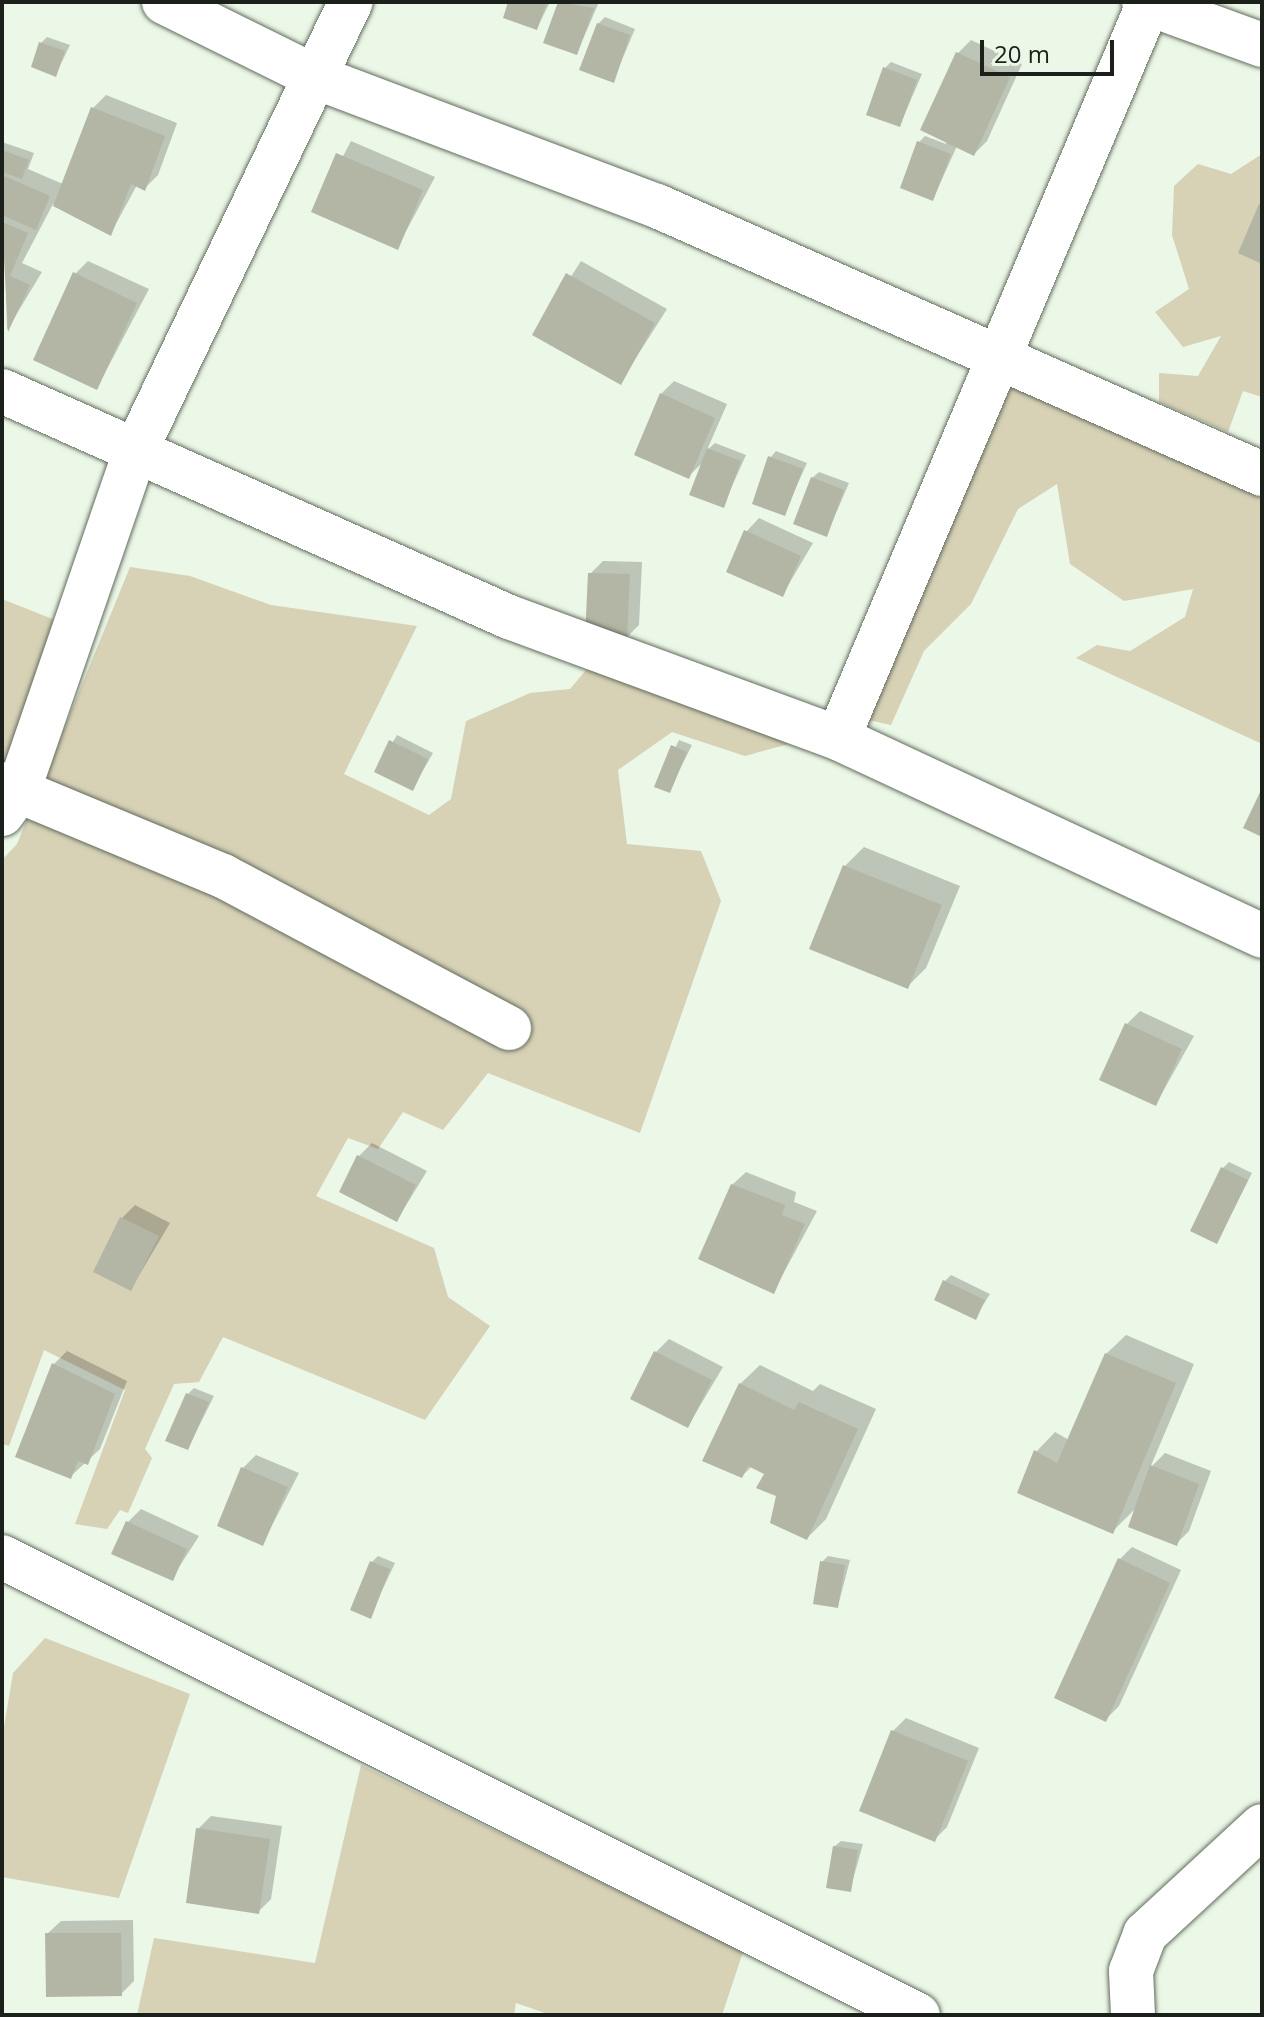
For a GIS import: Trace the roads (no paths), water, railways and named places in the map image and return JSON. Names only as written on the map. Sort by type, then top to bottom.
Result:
[{"type":"street","points":[[164,2],[318,78],[657,206],[1262,474]]},
{"type":"street","points":[[351,2],[318,78],[136,450],[7,796],[223,876],[509,1028]]},
{"type":"street","points":[[838,738],[1001,359],[1147,3],[1262,45]]},
{"type":"street","points":[[2,391],[509,617],[838,738],[1262,936]]},
{"type":"street","points":[[2,1559],[918,2015]]},
{"type":"street","points":[[1133,2015],[1131,1971],[1145,1934],[1262,1826]]}]
